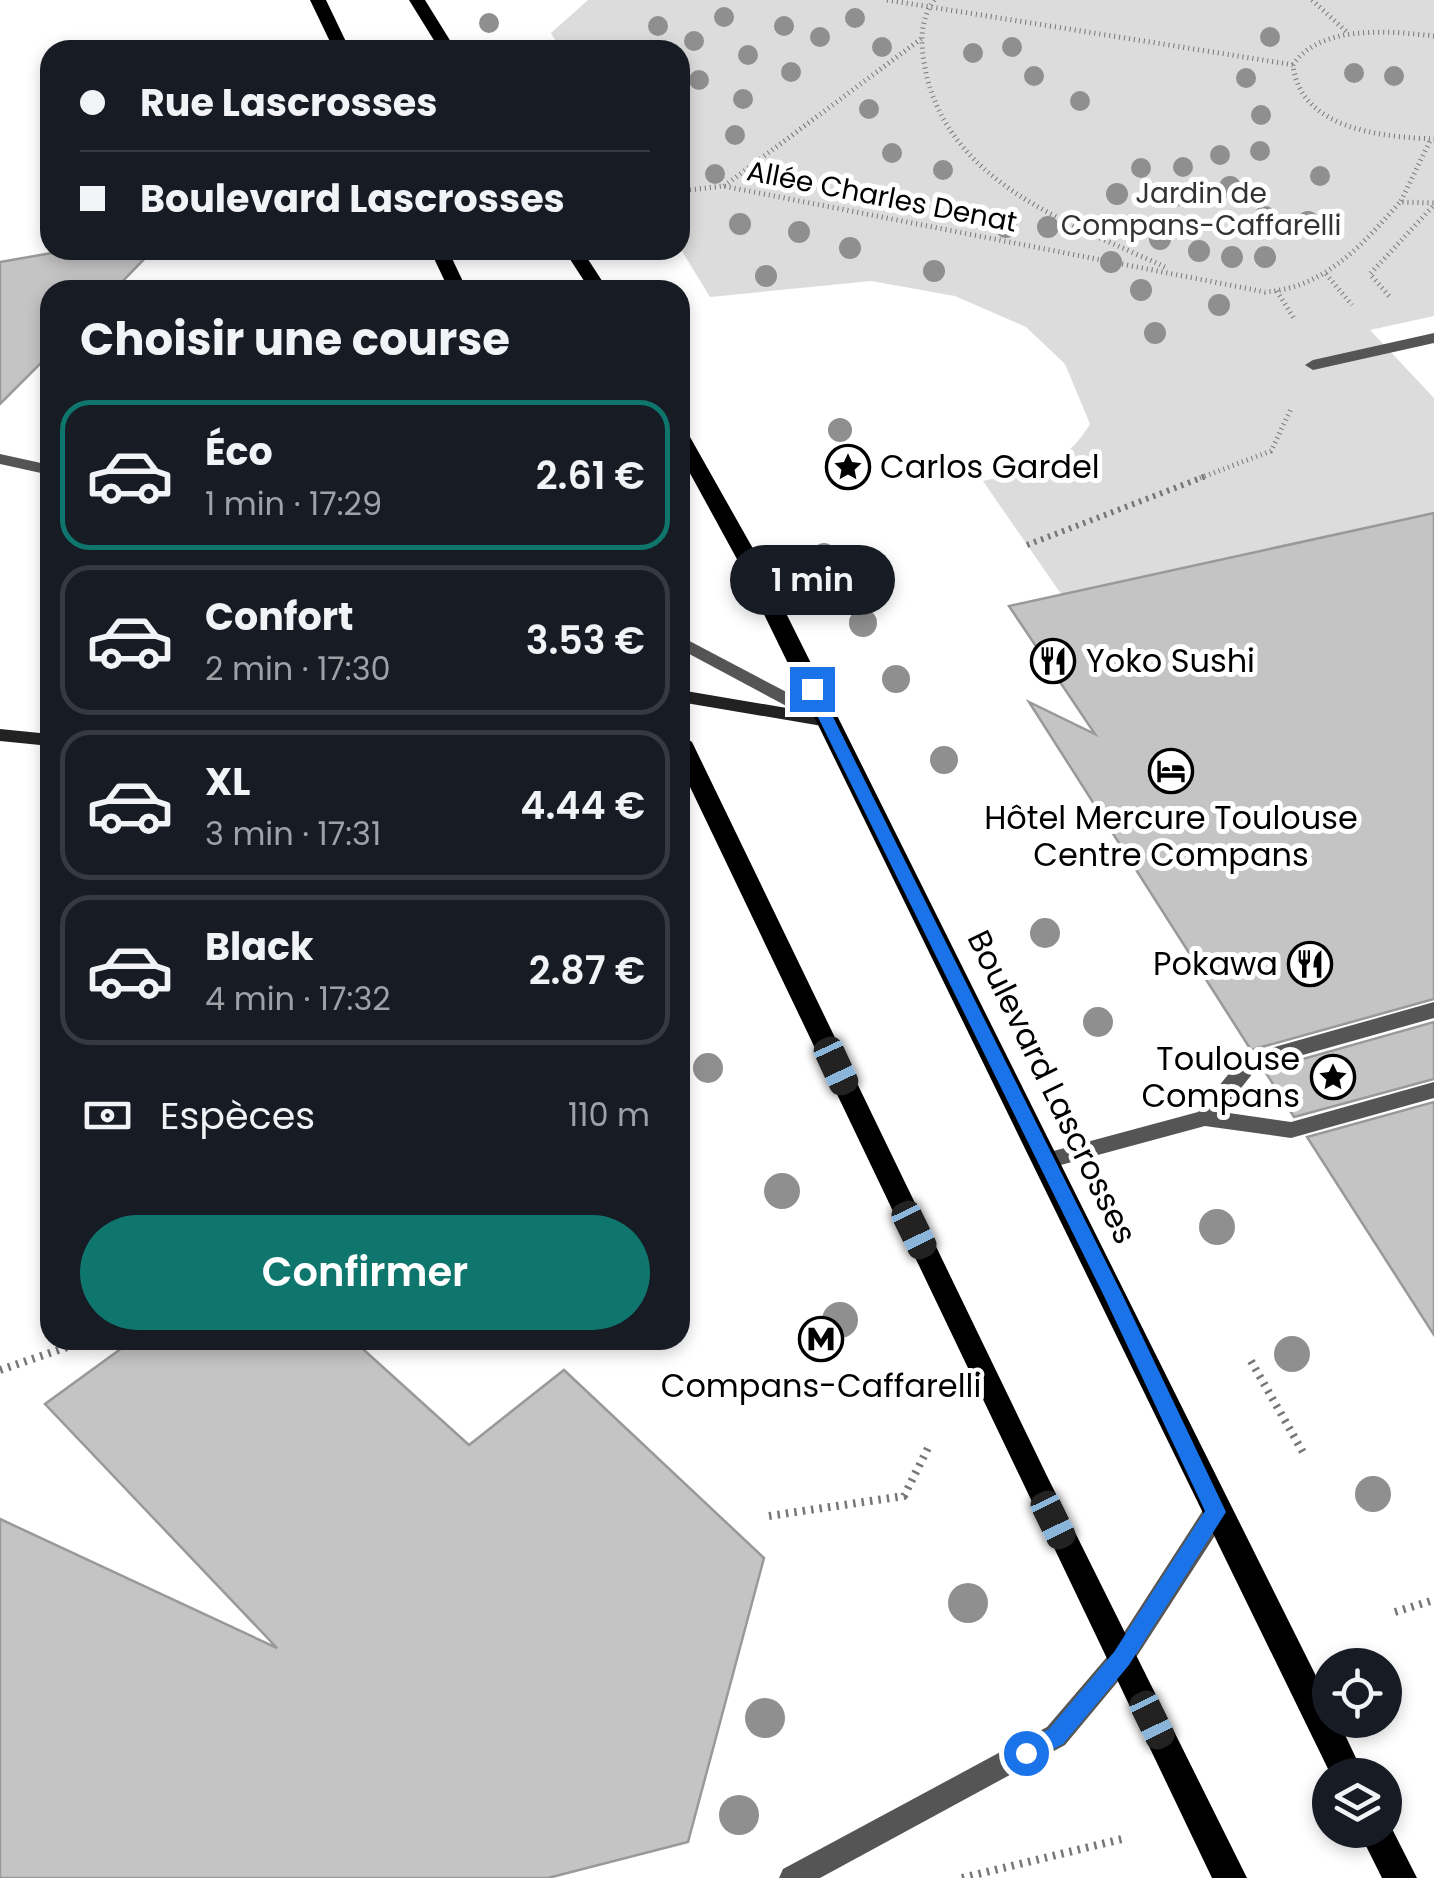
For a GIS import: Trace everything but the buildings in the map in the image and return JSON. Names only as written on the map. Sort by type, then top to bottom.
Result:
[{"type":"main road","points":[[318,0],[337,40]]},
{"type":"main road","points":[[417,0],[442,40]]},
{"type":"main road","name":"Boulevard Lascrosses","points":[[690,455],[828,721],[1339,1758]]},
{"type":"main road","points":[[690,763],[1230,1878]]},
{"type":"main road","points":[[1384,1848],[1400,1878]]},
{"type":"street","points":[[1312,365],[1434,338]]},
{"type":"street","points":[[0,458],[40,468]]},
{"type":"street","points":[[690,647],[828,721]]},
{"type":"street","points":[[690,698],[828,721]]},
{"type":"street","points":[[0,735],[40,739]]},
{"type":"street","points":[[1205,1118],[1250,1062],[1434,1010]]},
{"type":"street","points":[[1046,1161],[1205,1118],[1291,1130],[1434,1090]]},
{"type":"street","points":[[793,1878],[1056,1736],[1121,1659],[1216,1512]]},
{"type":"path","points":[[887,0],[1294,66]]},
{"type":"path","points":[[934,0],[928,7],[921,39],[924,78],[939,116],[972,161],[1020,197],[1172,271]]},
{"type":"path","points":[[1312,0],[1350,34]]},
{"type":"path","points":[[1432,139],[1394,137],[1357,129],[1326,116],[1304,100],[1293,82],[1294,66],[1304,52],[1350,34],[1380,30],[1434,36]]},
{"type":"path","points":[[723,186],[921,39]]},
{"type":"path","name":"Allée Charles Denat","points":[[690,190],[723,186],[1172,271],[1239,288],[1278,291],[1326,274],[1367,240],[1400,202],[1432,139]]},
{"type":"path","points":[[1400,202],[1434,204]]},
{"type":"path","points":[[1370,274],[1434,204]]},
{"type":"path","points":[[1326,274],[1347,299]]},
{"type":"path","points":[[1027,545],[1271,451],[1312,365],[1299,325],[1278,291]]},
{"type":"path","points":[[0,1370],[59,1350]]},
{"type":"path","points":[[1251,1361],[1304,1454]]},
{"type":"path","points":[[769,1516],[904,1496],[928,1448]]},
{"type":"path","points":[[1395,1612],[1434,1600]]},
{"type":"path","points":[[962,1878],[1122,1839]]},
{"type":"green space","name":"Jardin de Compans-Caffarelli","points":[[588,0],[1434,0],[1434,316],[1370,330],[1434,398],[1434,513],[1061,594],[983,481],[1044,465],[1080,439],[1090,424],[1065,364],[1026,327],[955,296],[871,281],[710,297],[687,260],[690,40],[555,40],[551,33]]},
{"type":"place","name":"Carlos Gardel","points":[[848,467]]},
{"type":"place","name":"Yoko Sushi","points":[[1053,661]]},
{"type":"place","name":"Hôtel Mercure Toulouse Centre Compans","points":[[1171,771]]},
{"type":"place","name":"Pokawa","points":[[1310,964]]},
{"type":"place","name":"Toulouse Compans","points":[[1333,1077]]},
{"type":"place","name":"Compans-Caffarelli","points":[[821,1339]]},
{"type":"route","points":[[812,689],[1114,1296],[1216,1512],[1121,1659],[1056,1736],[1026,1753]]}]
